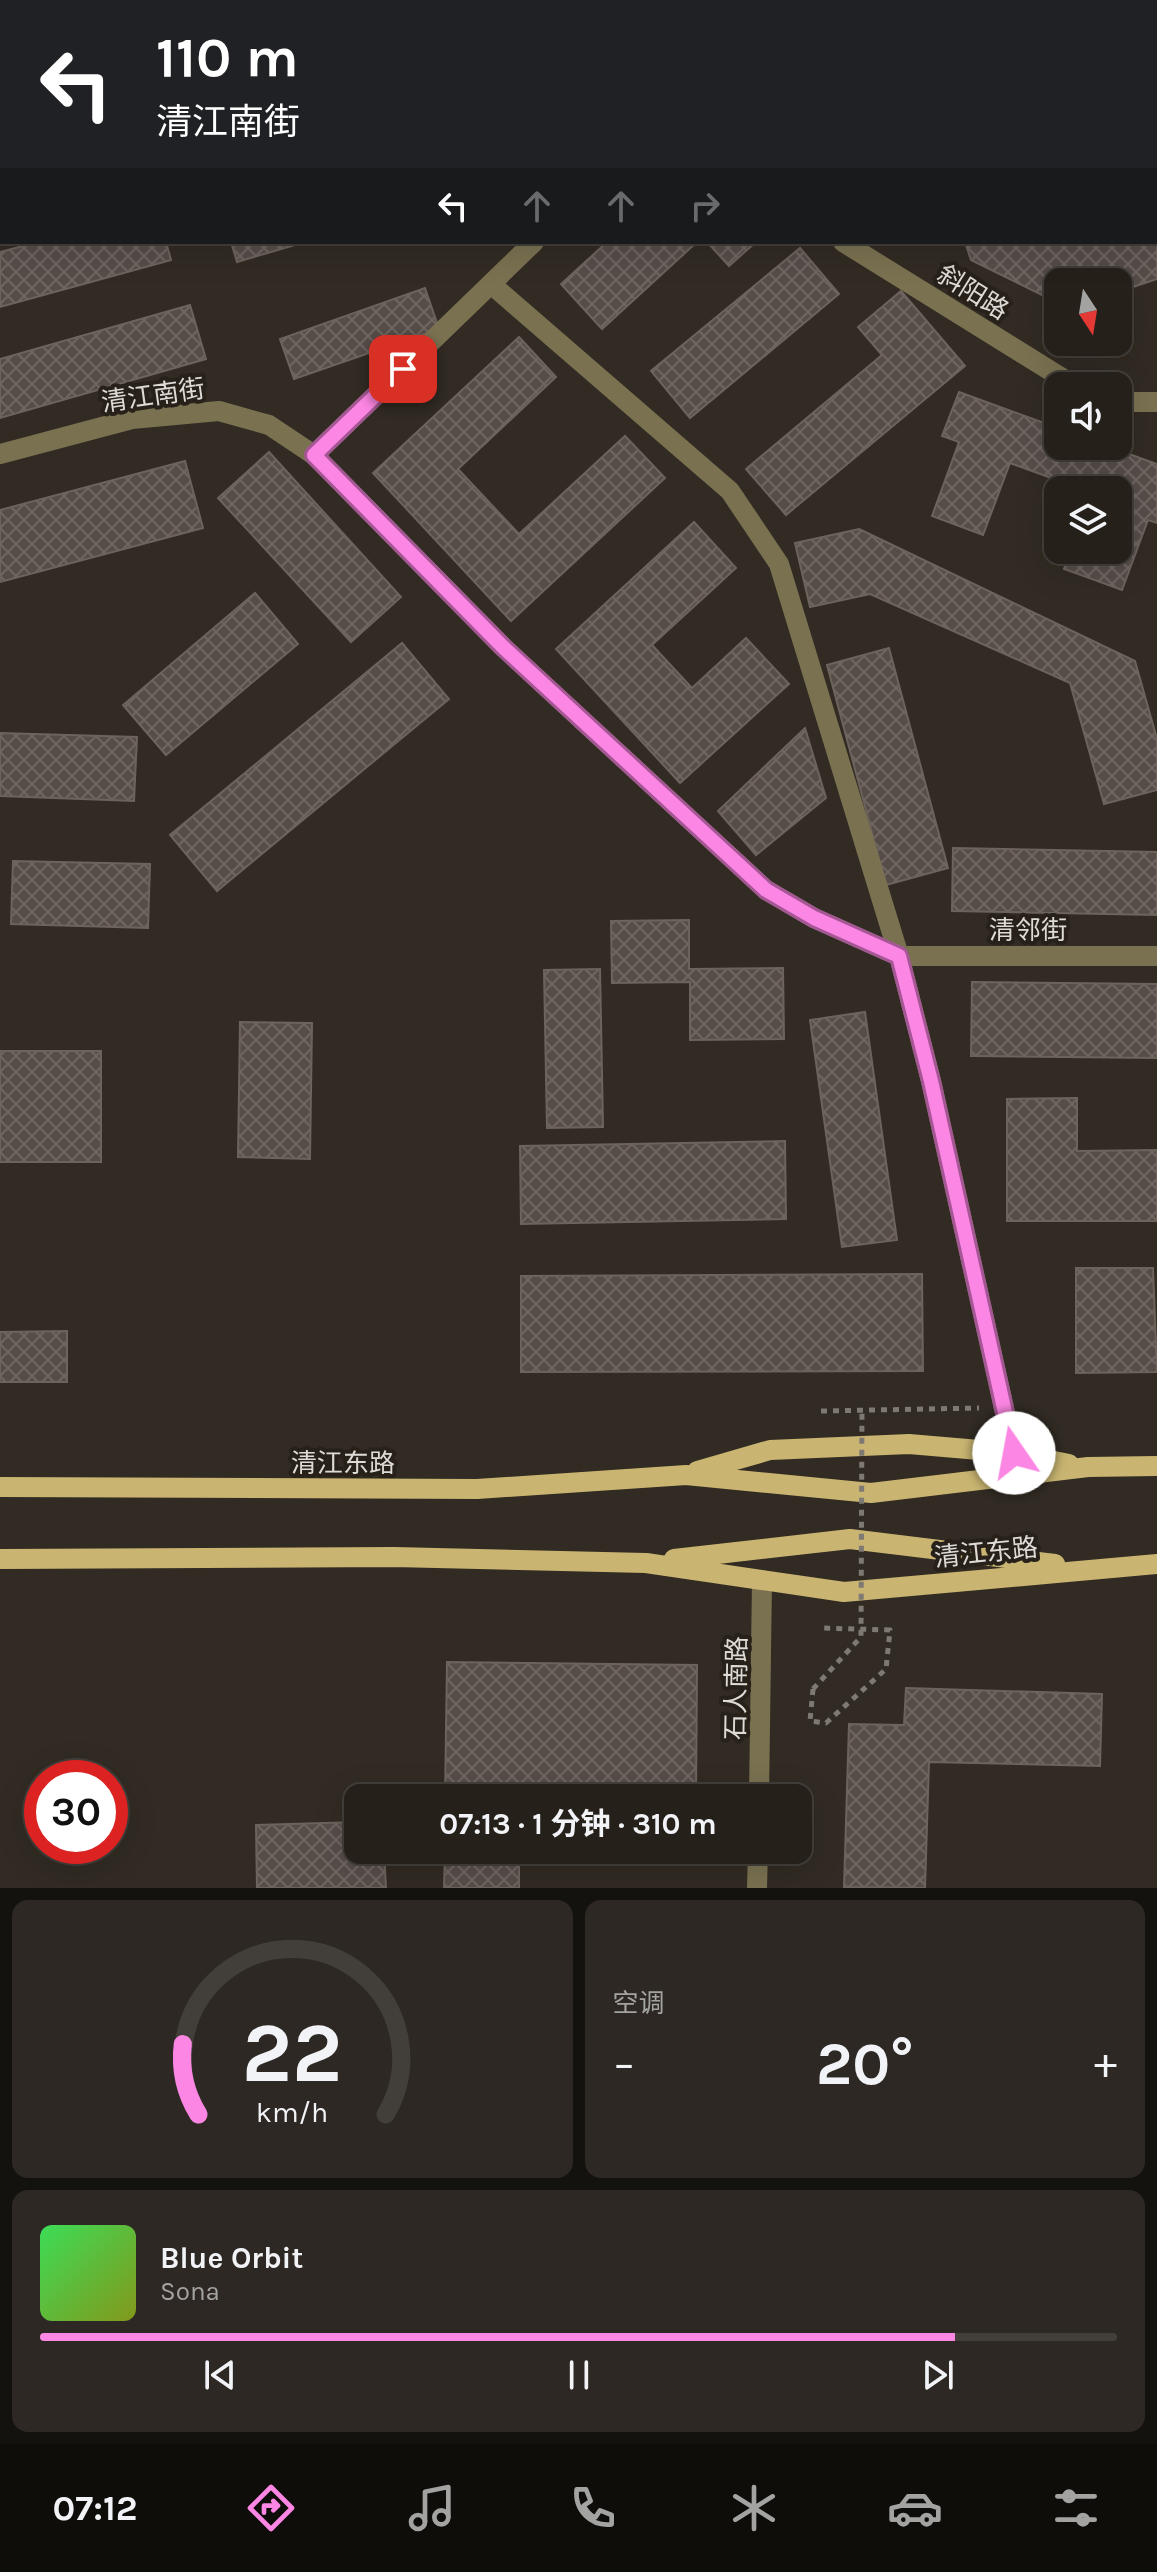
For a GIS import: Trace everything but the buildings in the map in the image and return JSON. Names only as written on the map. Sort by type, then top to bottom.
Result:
[{"type":"main road","name":"清江东路","points":[[686,1475],[770,1450],[909,1444],[1014,1453],[1088,1467]]},
{"type":"main road","name":"清江东路","points":[[0,1487],[477,1489],[686,1475],[871,1493],[1088,1467],[1157,1466]]},
{"type":"main road","name":"清江东路","points":[[646,1563],[850,1539],[1093,1568]]},
{"type":"main road","name":"清江东路","points":[[0,1559],[394,1557],[646,1563],[844,1592],[1157,1564]]},
{"type":"street","points":[[314,455],[532,244]]},
{"type":"street","name":"斜阳路","points":[[846,244],[1052,372]]},
{"type":"street","points":[[491,284],[730,491],[779,564],[899,956],[931,1081],[1014,1453]]},
{"type":"street","points":[[1132,402],[1157,402]]},
{"type":"street","name":"清江南街","points":[[0,454],[132,419],[219,411],[269,425],[314,455],[503,647],[766,890],[814,918],[899,956]]},
{"type":"street","name":"清邻街","points":[[899,956],[1157,956]]},
{"type":"street","name":"石人南路","points":[[759,1784],[762,1580]]},
{"type":"street","points":[[757,1888],[758,1864]]},
{"type":"path","points":[[821,1411],[979,1408]]},
{"type":"path","points":[[820,1628],[890,1630],[886,1669],[826,1723],[810,1721],[813,1689],[861,1637],[862,1409]]},
{"type":"route","points":[[403,369],[314,455],[503,647],[766,890],[814,918],[899,956],[931,1081],[1014,1453]]}]
